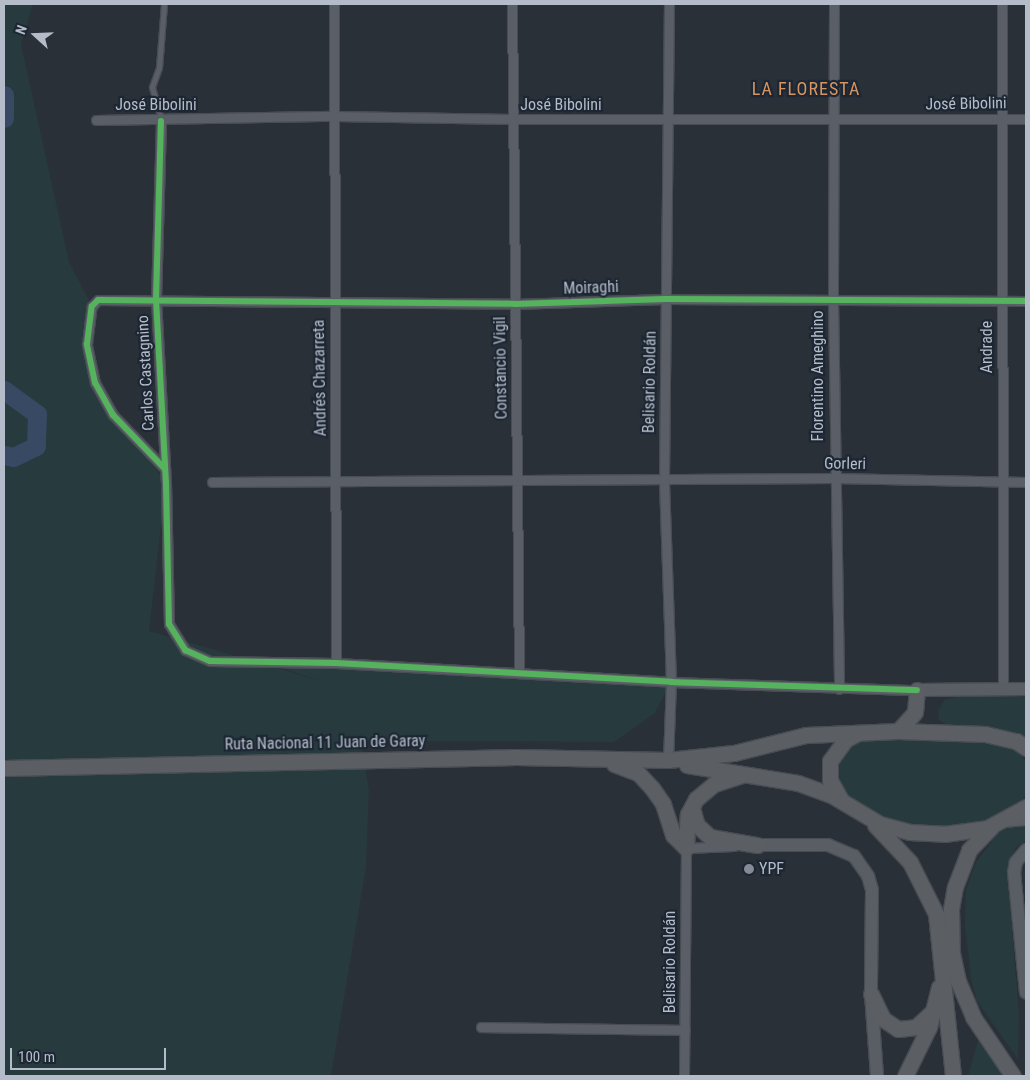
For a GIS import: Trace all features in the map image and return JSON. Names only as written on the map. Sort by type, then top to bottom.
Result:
[{"type":"highway","points":[[898,731],[915,712],[917,690]]},
{"type":"highway","points":[[915,712],[930,731]]},
{"type":"highway","name":"Ruta Nacional 11 Juan de Garay","points":[[4,768],[516,757],[668,760],[734,753],[798,736],[898,731],[996,735],[1016,741],[1026,748]]},
{"type":"highway","name":"Ruta Nacional 11 Juan de Garay","points":[[848,806],[835,792],[828,770],[837,749],[858,733]]},
{"type":"highway","points":[[585,759],[624,766],[638,774],[664,804],[673,835],[686,848]]},
{"type":"highway","name":"Ruta Nacional 11 Juan de Garay","points":[[648,760],[746,774],[820,790],[862,815],[892,828],[930,834],[962,833],[998,823]]},
{"type":"highway","points":[[686,848],[687,821],[692,807],[706,789],[746,774]]},
{"type":"highway","points":[[692,807],[696,825],[710,837],[757,845]]},
{"type":"highway","name":"Ruta Nacional 11 Juan de Garay","points":[[946,957],[951,909],[960,872],[971,848],[998,823],[1026,807]]},
{"type":"highway","name":"Ruta Nacional 11 Juan de Garay","points":[[862,815],[898,848],[919,876],[936,914],[946,957],[955,1076]]},
{"type":"highway","points":[[905,1076],[935,1008],[946,957]]},
{"type":"highway","points":[[946,957],[973,1017],[1013,1076]]},
{"type":"highway","points":[[871,994],[883,1019],[898,1030],[916,1027],[935,1008]]},
{"type":"main road","points":[[917,690],[1026,689]]},
{"type":"main road","points":[[998,823],[1026,819]]},
{"type":"main road","points":[[757,845],[828,845],[844,850],[862,864],[872,890],[871,994],[877,1076]]},
{"type":"main road","points":[[1026,850],[1016,862],[1014,872],[1026,992]]},
{"type":"street","name":"Andrés Chazarreta","points":[[334,4],[336,663]]},
{"type":"street","name":"Constancio Vigil","points":[[512,4],[511,120],[519,672]]},
{"type":"street","name":"Belisario Roldán","points":[[668,760],[671,682],[664,479],[669,4]]},
{"type":"street","name":"Florentino Ameghino","points":[[834,4],[834,478],[839,688]]},
{"type":"street","name":"Andrade","points":[[1002,4],[1003,690]]},
{"type":"street","name":"José Bibolini","points":[[96,120],[161,121],[335,116],[511,120],[1026,119]]},
{"type":"street","name":"Carlos Castagnino","points":[[161,121],[156,299],[164,468],[168,624],[185,650],[210,661],[336,663]]},
{"type":"street","name":"Moiraghi","points":[[164,468],[103,401],[95,383],[87,344],[92,306],[98,300],[156,299],[334,303],[515,304],[666,299],[1026,301]]},
{"type":"street","name":"Gorleri","points":[[212,482],[336,480],[517,482],[834,478],[1026,482]]},
{"type":"street","points":[[336,663],[671,682],[917,690]]},
{"type":"street","points":[[686,848],[757,845]]},
{"type":"street","name":"Belisario Roldán","points":[[684,1076],[686,848]]},
{"type":"street","points":[[481,1027],[685,1030]]},
{"type":"lane","points":[[161,121],[152,87],[159,68],[164,4]]},
{"type":"green space","points":[[4,4],[33,4],[21,44],[69,262],[92,306],[87,344],[103,401],[166,482],[149,631],[321,681],[263,662],[671,682],[655,713],[614,742],[360,741],[369,789],[366,867],[331,1076],[4,1076]]},
{"type":"green space","points":[[964,695],[1026,696],[1026,747],[952,727],[939,720],[938,710],[945,700]]},
{"type":"green space","points":[[909,736],[994,741],[1017,751],[1026,762],[1026,793],[1021,802],[999,817],[972,826],[938,828],[910,826],[881,818],[855,803],[840,788],[836,776],[837,760],[859,740]]},
{"type":"green space","points":[[1026,821],[1026,841],[1016,847],[1009,862],[1008,877],[1019,1015],[1018,1059],[977,1001],[971,978],[965,926],[966,890],[976,862],[1000,831]]},
{"type":"green space","points":[[979,1037],[1008,1076],[968,1076]]},
{"type":"waterway","points":[[4,95],[4,118]]},
{"type":"waterway","points":[[4,390],[37,414],[36,446],[13,457],[4,455]]},
{"type":"cycle path","points":[[161,121],[156,299],[166,482],[169,624],[185,650],[210,661],[336,663],[671,682],[917,690]]},
{"type":"cycle path","points":[[164,468],[113,415],[95,383],[87,344],[92,306],[98,300],[515,304],[666,299],[1026,301]]},
{"type":"place","name":"YPF","points":[[749,869]]},
{"type":"district","name":"LA FLORESTA","points":[[806,89]]}]
